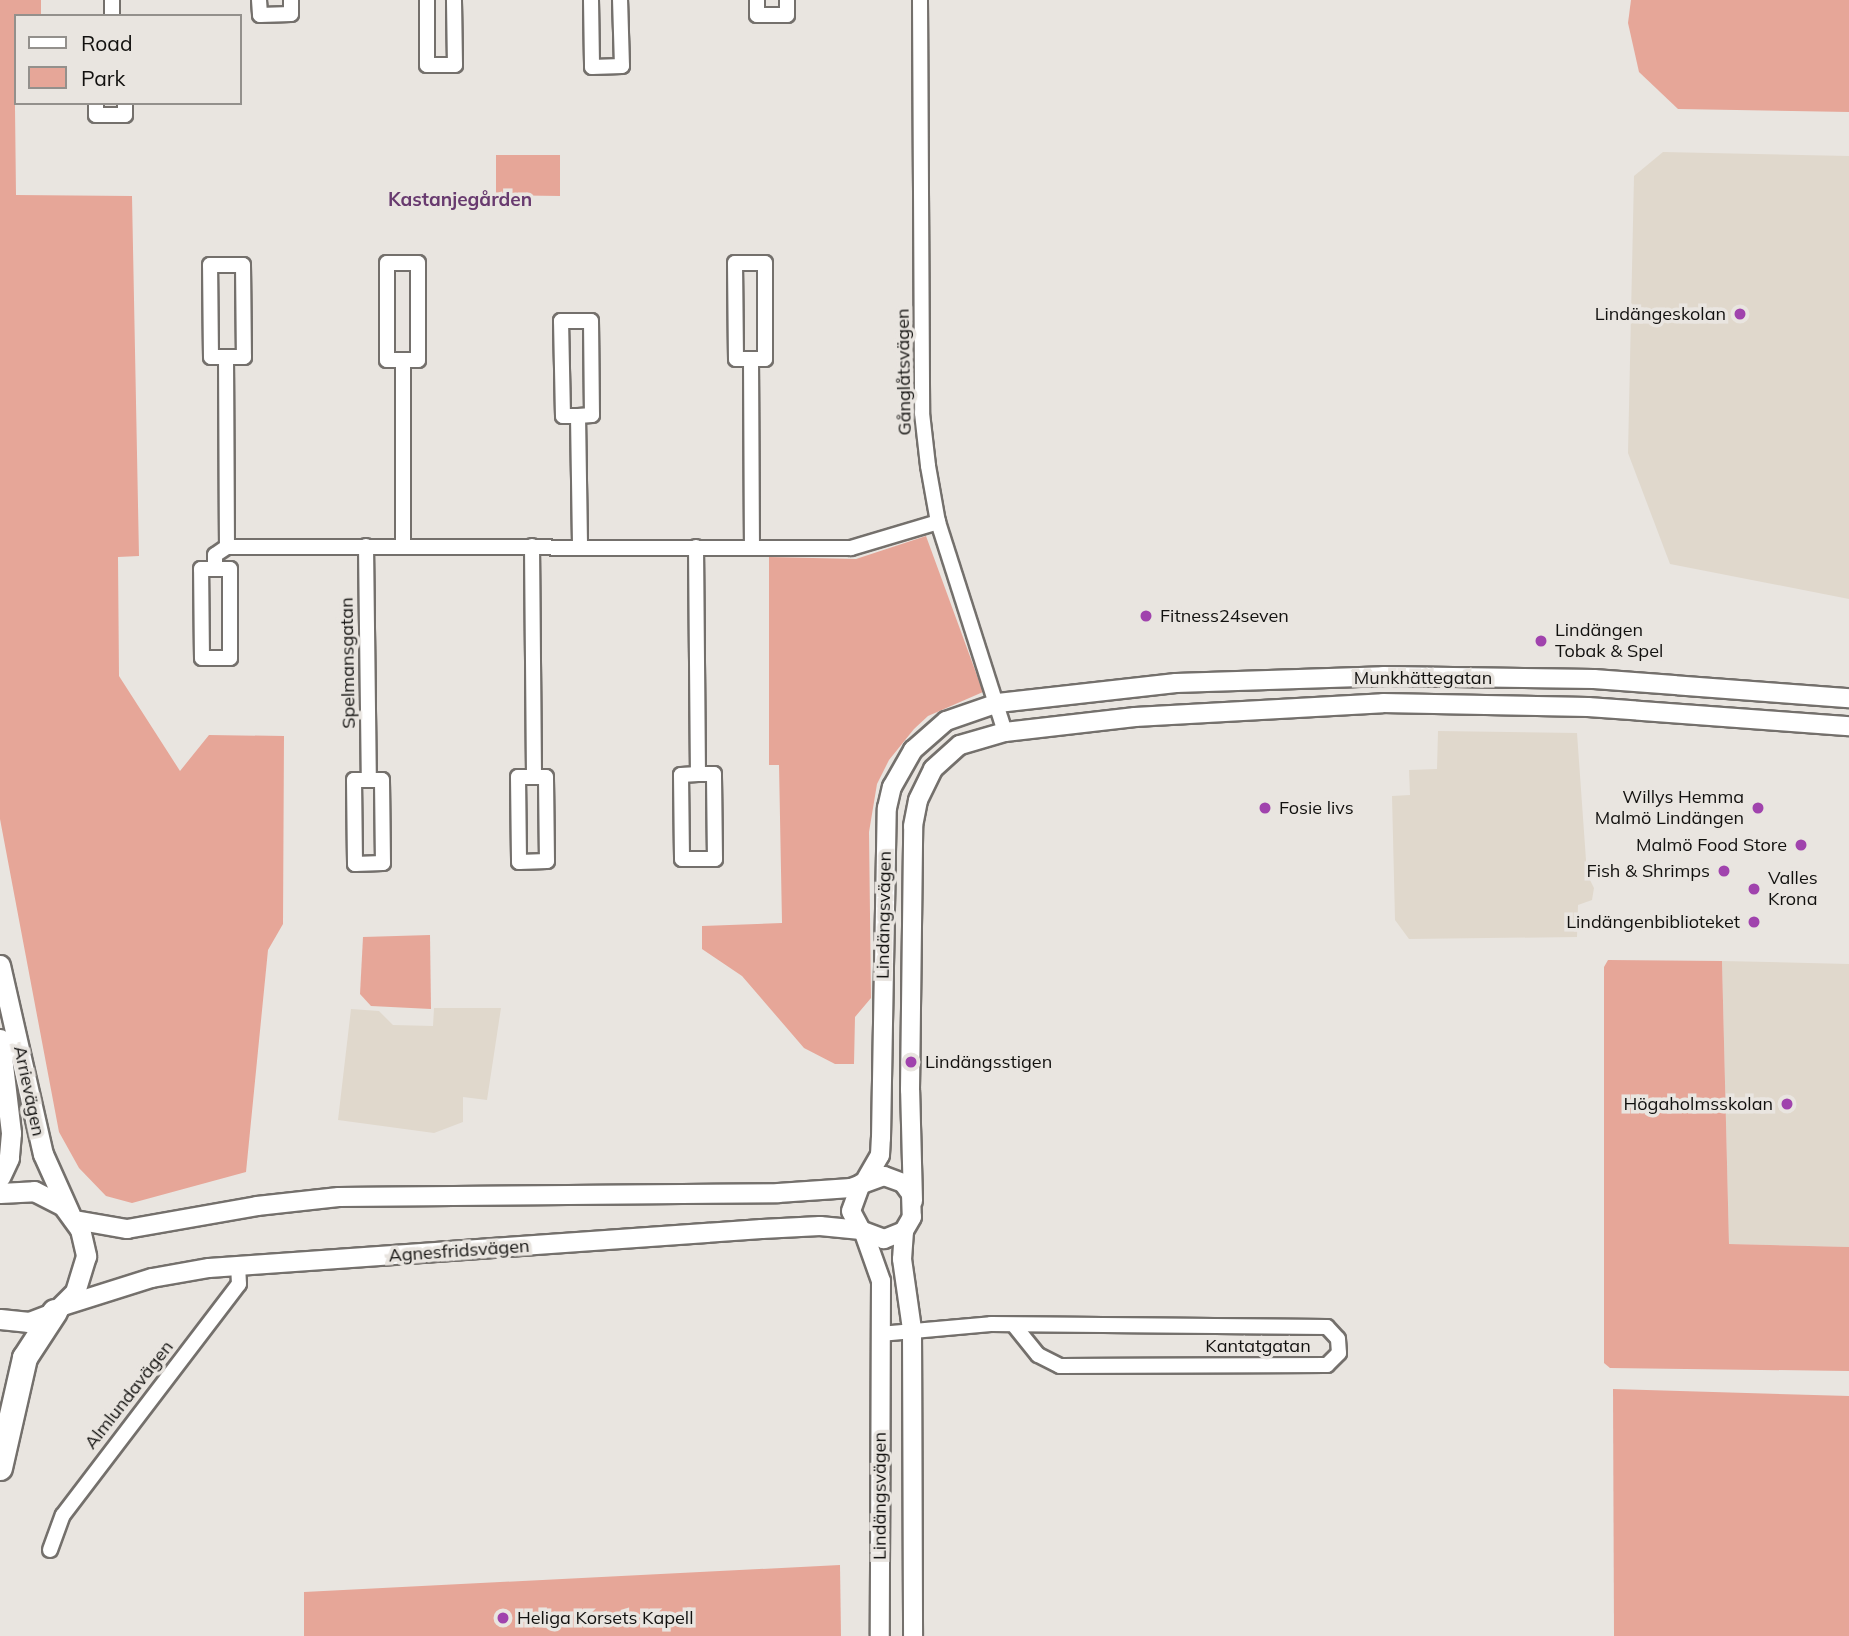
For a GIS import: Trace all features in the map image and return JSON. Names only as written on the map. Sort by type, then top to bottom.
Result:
[{"type":"highway","points":[[0,1468],[25,1358],[59,1309]]},
{"type":"main road","name":"Arrievägen","points":[[0,965],[43,1154],[85,1247],[85,1266],[75,1292],[59,1309]]},
{"type":"main road","name":"Arrievägen","points":[[0,1039],[11,1133],[9,1158],[0,1177]]},
{"type":"main road","points":[[0,1193],[34,1191],[73,1217]]},
{"type":"main road","points":[[0,1320],[29,1322],[59,1309]]},
{"type":"street","points":[[259,0],[260,15],[291,14],[291,0]]},
{"type":"street","points":[[426,0],[428,65],[455,65],[454,0]]},
{"type":"street","points":[[591,0],[592,67],[622,66],[620,0]]},
{"type":"street","points":[[757,0],[757,15],[787,15],[787,0]]},
{"type":"street","name":"Gånglåtsvägen","points":[[920,0],[922,414],[938,522],[998,703],[1005,732]]},
{"type":"street","points":[[96,105],[96,116],[125,116],[125,105]]},
{"type":"street","points":[[387,263],[418,263],[418,360],[403,360],[387,360],[387,263]]},
{"type":"street","points":[[735,263],[765,263],[765,359],[751,359],[736,359],[735,263]]},
{"type":"street","points":[[211,265],[243,265],[244,357],[226,357],[211,357],[211,265]]},
{"type":"street","points":[[561,321],[591,321],[592,415],[578,415],[563,415],[561,321]]},
{"type":"street","points":[[226,357],[227,547]]},
{"type":"street","points":[[751,359],[752,546]]},
{"type":"street","points":[[403,360],[403,546]]},
{"type":"street","points":[[578,415],[580,545]]},
{"type":"street","points":[[215,569],[215,555],[227,547],[580,545],[851,548],[938,522]]},
{"type":"street","name":"Spelmansgatan","points":[[366,546],[369,780]]},
{"type":"street","points":[[532,546],[534,777]]},
{"type":"street","points":[[696,547],[698,774]]},
{"type":"street","points":[[201,569],[215,569],[230,569],[230,658],[202,658],[201,569]]},
{"type":"street","name":"Munkhättegatan","points":[[998,703],[1176,683],[1383,676],[1594,679],[1849,698]]},
{"type":"street","name":"Lindängsvägen","points":[[880,1636],[880,1270],[851,1203],[880,1155],[886,828],[892,788],[913,750],[929,734],[966,712],[998,703]]},
{"type":"street","name":"Munkhättegatan","points":[[1005,732],[1199,711],[1383,704],[1599,707],[1849,726]]},
{"type":"street","name":"Lindängsvägen","points":[[913,1636],[912,1329],[902,1259],[904,1231],[912,1217],[913,1201],[910,1044],[913,826],[918,800],[933,769],[947,754],[970,741],[1005,732]]},
{"type":"street","points":[[698,774],[714,774],[715,859],[682,859],[681,775],[698,774]]},
{"type":"street","points":[[518,777],[534,777],[546,777],[547,861],[519,862],[518,777]]},
{"type":"street","points":[[355,780],[369,780],[382,780],[383,863],[355,864],[355,780]]},
{"type":"street","points":[[73,1217],[127,1229],[257,1206],[339,1197],[712,1194],[836,1190],[891,1177],[903,1183],[913,1201]]},
{"type":"street","name":"Agnesfridsvägen","points":[[59,1309],[152,1278],[238,1266],[797,1227],[862,1232]]},
{"type":"street","points":[[862,1232],[884,1239],[904,1231]]},
{"type":"street","name":"Almlundavägen","points":[[50,1550],[62,1515],[239,1284],[238,1266]]},
{"type":"street","name":"Kantatgatan","points":[[880,1334],[912,1329],[1014,1325],[1327,1327],[1338,1339],[1339,1353],[1326,1365],[1060,1366],[1038,1355],[1014,1325]]},
{"type":"shaded area","name":"Lindängeskolan","points":[[1663,152],[1849,156],[1849,599],[1670,564],[1628,453],[1634,176]]},
{"type":"shaded area","points":[[1438,731],[1577,733],[1587,874],[1594,888],[1592,900],[1578,905],[1577,937],[1409,939],[1395,920],[1392,796],[1410,795],[1409,770],[1437,769]]},
{"type":"shaded area","name":"Högaholmsskolan","points":[[1722,961],[1849,964],[1849,1247],[1729,1244]]},
{"type":"shaded area","points":[[434,1008],[501,1008],[487,1100],[463,1097],[463,1122],[434,1133],[338,1120],[351,1009],[379,1011],[393,1025],[433,1026]]},
{"type":"green space","points":[[0,0],[41,0],[41,14],[14,14],[16,195],[132,196],[139,556],[118,557],[119,676],[180,771],[209,735],[284,736],[283,924],[268,950],[246,1172],[132,1203],[106,1196],[79,1168],[59,1132],[0,819]]},
{"type":"green space","points":[[1631,0],[1849,0],[1849,112],[1678,109],[1639,72],[1628,23]]},
{"type":"green space","points":[[496,155],[560,155],[560,196],[496,195]]},
{"type":"green space","points":[[926,536],[983,692],[928,716],[889,760],[877,784],[869,832],[871,998],[855,1017],[854,1064],[835,1064],[804,1048],[742,976],[702,949],[702,926],[782,923],[779,765],[769,765],[769,557],[856,559]]},
{"type":"green space","points":[[430,935],[431,1009],[371,1006],[360,994],[363,937]]},
{"type":"green space","points":[[1608,960],[1722,961],[1729,1244],[1849,1247],[1849,1371],[1610,1368],[1604,1363],[1604,967]]},
{"type":"green space","points":[[1613,1389],[1849,1396],[1849,1636],[1614,1636]]},
{"type":"green space","points":[[840,1565],[841,1636],[304,1636],[304,1592]]},
{"type":"place","name":"Lindängeskolan","points":[[1740,314]]},
{"type":"place","name":"Fitness24seven","points":[[1146,616]]},
{"type":"place","name":"Lindängen Tobak & Spel","points":[[1541,641]]},
{"type":"place","name":"Fosie livs","points":[[1265,808]]},
{"type":"place","name":"Willys Hemma Malmö Lindängen","points":[[1758,808]]},
{"type":"place","name":"Malmö Food Store","points":[[1801,845]]},
{"type":"place","name":"Fish & Shrimps","points":[[1724,871]]},
{"type":"place","name":"Valles Krona","points":[[1754,889]]},
{"type":"place","name":"Lindängenbiblioteket","points":[[1754,922]]},
{"type":"place","name":"Lindängsstigen","points":[[911,1062]]},
{"type":"place","name":"Högaholmsskolan","points":[[1787,1104]]},
{"type":"place","name":"Heliga Korsets Kapell","points":[[503,1618]]},
{"type":"district","name":"Kastanjegården","points":[[460,200]]}]
